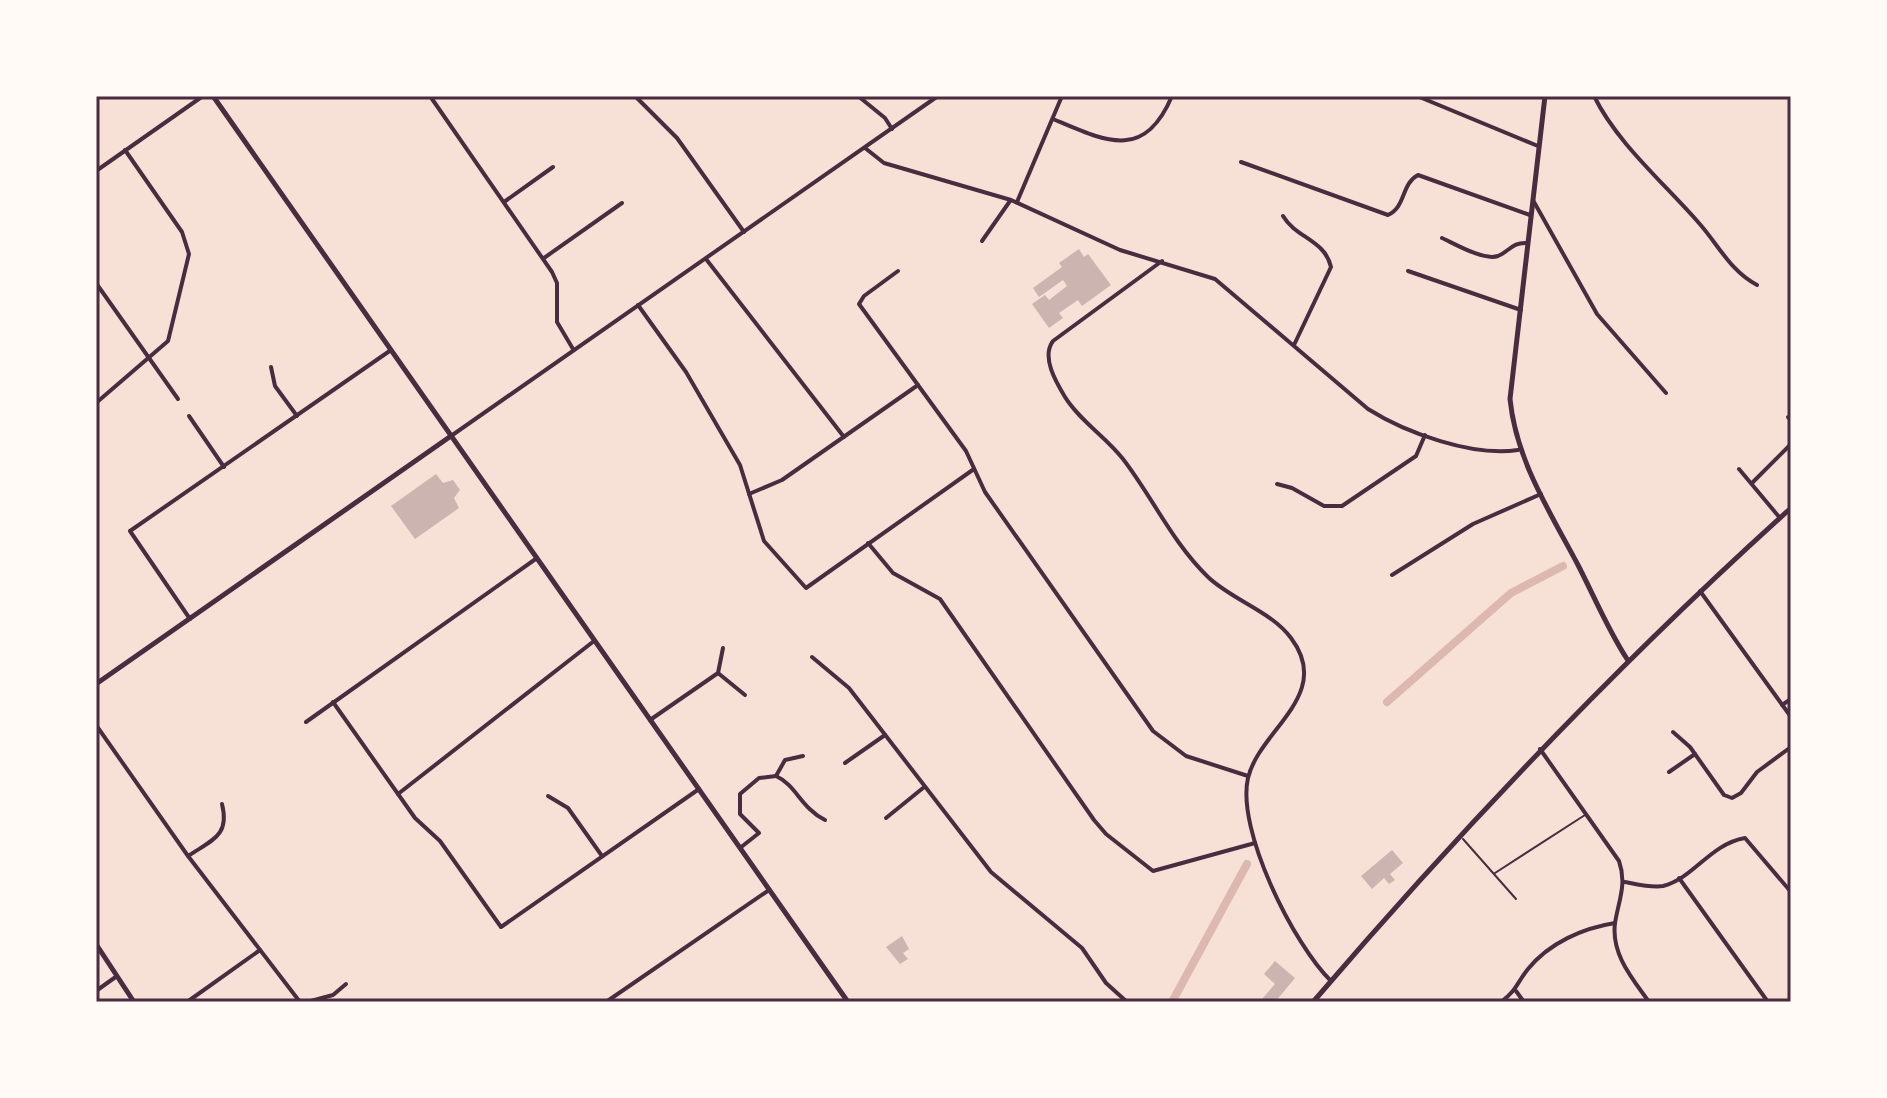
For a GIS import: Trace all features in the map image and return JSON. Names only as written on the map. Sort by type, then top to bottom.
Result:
[{"type":"main road","points":[[213,96],[848,1002]]},
{"type":"main road","points":[[1545,96],[1510,399],[1518,450],[1627,659]]},
{"type":"main road","points":[[96,684],[451,436]]},
{"type":"main road","points":[[1313,1002],[1459,835],[1540,748],[1627,659],[1791,508]]},
{"type":"main road","points":[[96,944],[134,1002]]},
{"type":"street","points":[[96,171],[203,96]]},
{"type":"street","points":[[430,96],[544,258],[557,283],[557,322],[573,349]]},
{"type":"street","points":[[635,96],[677,138],[744,232]]},
{"type":"street","points":[[858,96],[885,118],[892,129]]},
{"type":"street","points":[[451,436],[938,96]]},
{"type":"street","points":[[1017,202],[1062,96]]},
{"type":"street","points":[[1053,119],[1104,140],[1126,142],[1148,133],[1158,123],[1172,96]]},
{"type":"street","points":[[1417,96],[1538,146]]},
{"type":"street","points":[[1594,96],[1614,126],[1702,226],[1731,265],[1757,285]]},
{"type":"street","points":[[865,148],[884,163],[1017,202],[1120,250],[1215,279],[1368,409],[1399,426],[1492,452],[1518,450]]},
{"type":"street","points":[[96,403],[165,344],[172,333],[188,246],[182,232],[125,150]]},
{"type":"street","points":[[1241,162],[1388,215],[1399,208],[1408,185],[1418,175],[1530,215]]},
{"type":"street","points":[[504,202],[553,167]]},
{"type":"street","points":[[1532,199],[1597,314],[1666,393]]},
{"type":"street","points":[[982,241],[1011,200]]},
{"type":"street","points":[[544,258],[622,203]]},
{"type":"street","points":[[1283,216],[1292,228],[1324,250],[1331,267],[1294,345]]},
{"type":"street","points":[[1442,238],[1491,257],[1500,255],[1515,243],[1527,243]]},
{"type":"street","points":[[706,258],[844,437]]},
{"type":"street","points":[[1162,261],[1053,341],[1049,347],[1050,364],[1066,398],[1129,466],[1173,538],[1210,579],[1281,628],[1298,650],[1303,676],[1298,698],[1248,776],[1255,843],[1295,934],[1331,981]]},
{"type":"street","points":[[898,271],[859,302],[974,469],[985,492],[1153,731],[1186,756],[1248,776]]},
{"type":"street","points":[[1408,271],[1521,310]]},
{"type":"street","points":[[96,283],[178,399]]},
{"type":"street","points":[[638,305],[686,372],[740,465],[764,541],[806,588],[974,469]]},
{"type":"street","points":[[190,619],[130,531],[391,350]]},
{"type":"street","points":[[271,367],[273,382],[297,416]]},
{"type":"street","points":[[749,494],[773,486],[918,385]]},
{"type":"street","points":[[189,416],[224,467]]},
{"type":"street","points":[[1277,484],[1292,488],[1324,506],[1342,506],[1416,456],[1425,435]]},
{"type":"street","points":[[1752,483],[1791,444]]},
{"type":"street","points":[[1739,469],[1780,518]]},
{"type":"street","points":[[1392,575],[1473,524],[1541,494]]},
{"type":"street","points":[[868,543],[893,573],[940,599],[1094,820],[1121,847],[1153,871],[1255,843]]},
{"type":"street","points":[[306,722],[537,558]]},
{"type":"street","points":[[1700,591],[1791,717]]},
{"type":"street","points":[[398,794],[594,641]]},
{"type":"street","points":[[650,720],[718,673],[723,648]]},
{"type":"street","points":[[812,657],[842,680],[991,872],[1082,948],[1106,983],[1127,1002]]},
{"type":"street","points":[[718,673],[745,695]]},
{"type":"street","points":[[1782,705],[1791,699]]},
{"type":"street","points":[[333,702],[415,818],[440,841],[501,927],[699,789]]},
{"type":"street","points":[[96,725],[188,856],[300,1002]]},
{"type":"street","points":[[1673,732],[1729,797],[1738,796],[1757,772],[1791,747]]},
{"type":"street","points":[[845,763],[885,735]]},
{"type":"street","points":[[1540,748],[1619,861],[1625,882],[1615,923],[1616,946],[1622,964],[1649,1002]]},
{"type":"street","points":[[1669,772],[1695,754]]},
{"type":"street","points":[[776,776],[785,760],[803,756]]},
{"type":"street","points":[[740,848],[759,833],[740,814],[740,794],[759,778],[776,776],[787,782],[805,808],[825,820]]},
{"type":"street","points":[[886,818],[923,788]]},
{"type":"street","points":[[548,796],[568,808],[602,856]]},
{"type":"street","points":[[188,856],[224,829],[222,804]]},
{"type":"street","points":[[1625,882],[1659,887],[1679,878],[1727,842],[1745,838],[1791,892]]},
{"type":"street","points":[[1679,878],[1768,1002]]},
{"type":"street","points":[[606,1002],[769,890]]},
{"type":"street","points":[[1501,1002],[1516,991],[1527,970],[1551,950],[1580,931],[1615,923]]},
{"type":"street","points":[[187,1002],[260,950]]},
{"type":"street","points":[[96,991],[117,976]]},
{"type":"street","points":[[307,1002],[333,995],[346,984]]},
{"type":"street","points":[[1516,991],[1524,1002]]},
{"type":"lane","points":[[1495,873],[1586,814]]},
{"type":"lane","points":[[1459,835],[1516,899]]},
{"type":"building","points":[[1079,249],[1084,257],[1088,254],[1111,285],[1082,306],[1078,300],[1059,313],[1063,318],[1049,328],[1032,304],[1045,295],[1049,300],[1067,286],[1063,280],[1039,297],[1033,288],[1062,267],[1059,263]]},
{"type":"building","points":[[436,474],[443,483],[453,480],[460,490],[454,498],[459,508],[415,539],[391,506]]},
{"type":"building","points":[[1392,850],[1403,863],[1390,874],[1395,880],[1389,884],[1384,878],[1372,889],[1361,876]]},
{"type":"building","points":[[902,936],[909,949],[903,953],[908,959],[900,964],[886,947]]},
{"type":"building","points":[[1275,961],[1295,978],[1275,1002],[1264,1002],[1262,999],[1275,984],[1264,974]]},
{"type":"waterway","points":[[1387,702],[1511,593],[1563,566]]},
{"type":"waterway","points":[[1172,1002],[1247,864]]}]
